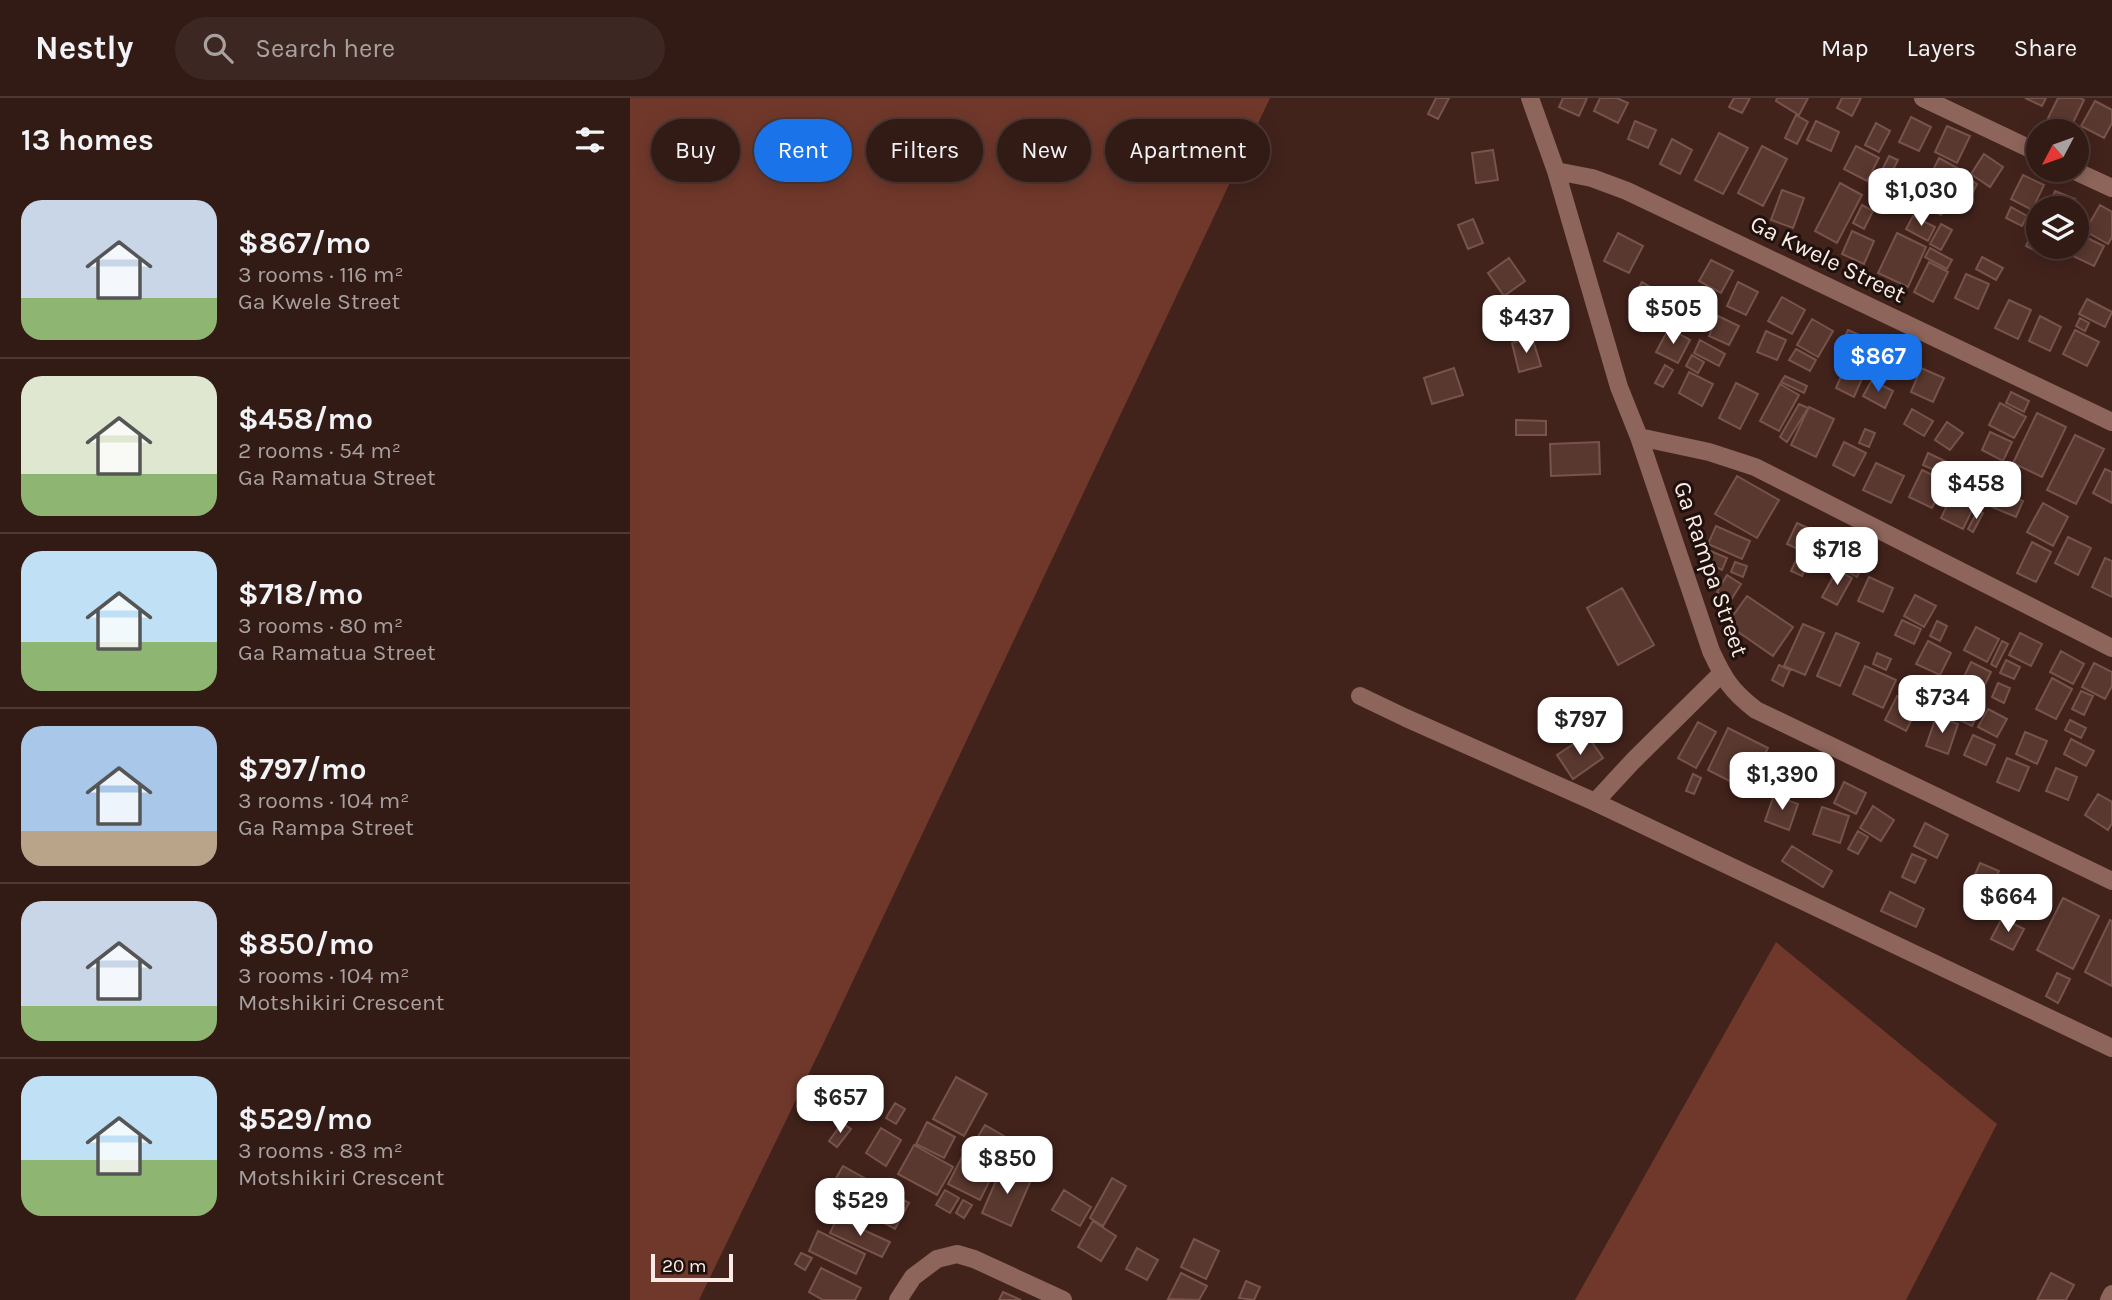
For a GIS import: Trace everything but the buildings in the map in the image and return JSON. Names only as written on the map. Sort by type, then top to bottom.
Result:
[{"type":"street","name":"Ga Rampa Street","points":[[1530,98],[1556,171],[1619,387],[1639,437],[1721,674],[1736,694],[1756,710],[2112,881]]},
{"type":"street","points":[[1923,98],[2026,147]]},
{"type":"street","name":"Ga Kwele Street","points":[[1556,171],[1592,178],[1628,191],[2112,422]]},
{"type":"street","points":[[2090,178],[2112,188]]},
{"type":"street","points":[[1639,437],[1709,452],[1755,467],[2112,648]]},
{"type":"street","points":[[1595,802],[1721,674]]},
{"type":"street","points":[[1360,696],[1595,802],[2112,1048]]},
{"type":"street","points":[[898,1300],[913,1277],[937,1259],[957,1254],[974,1259],[1063,1300]]},
{"type":"street","points":[[2109,1300],[2112,1294]]},
{"type":"shaded area","points":[[630,98],[1270,98],[1260,119],[1105,119],[1105,182],[1230,182],[825,1040],[699,1300],[630,1300]]},
{"type":"shaded area","points":[[1776,942],[1997,1124],[1906,1300],[1575,1300]]}]
